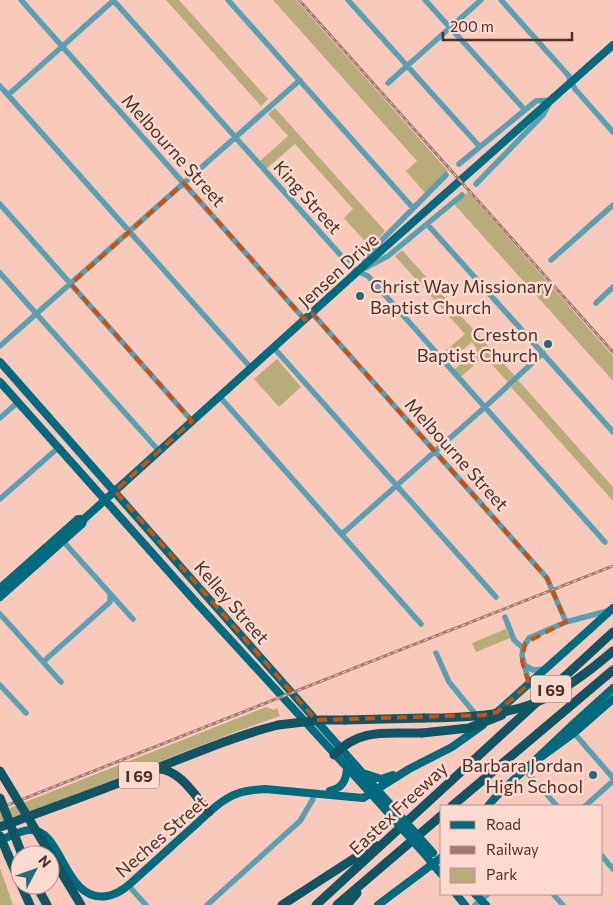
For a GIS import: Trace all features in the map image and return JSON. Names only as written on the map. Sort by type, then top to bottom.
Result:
[{"type":"highway","name":"Eastex Freeway","points":[[316,905],[613,632]]},
{"type":"highway","points":[[337,751],[353,739],[370,733],[422,733],[469,728],[492,720],[513,709],[543,700],[568,686],[613,651]]},
{"type":"highway","name":"Eastex Freeway","points":[[453,805],[613,670]]},
{"type":"highway","name":"I 69","points":[[0,827],[244,734],[278,725],[321,720],[455,718],[513,709]]},
{"type":"highway","points":[[152,770],[167,770],[173,773],[209,812]]},
{"type":"highway","points":[[0,771],[81,905]]},
{"type":"highway","points":[[0,798],[19,845]]},
{"type":"highway","points":[[282,905],[318,880],[366,852],[416,813]]},
{"type":"highway","name":"Eastex Freeway","points":[[337,905],[440,817]]},
{"type":"highway","points":[[0,836],[10,860]]},
{"type":"highway","points":[[347,905],[379,869]]},
{"type":"main road","name":"Jensen Drive","points":[[0,588],[82,524],[84,519],[219,396],[613,45]]},
{"type":"main road","name":"Kelley Street","points":[[0,362],[115,492],[337,751],[348,769],[374,791]]},
{"type":"main road","name":"Kelley Street","points":[[0,382],[104,501],[337,751],[362,772],[386,806],[436,858]]},
{"type":"main road","name":"Jensen Drive","points":[[0,597],[61,539]]},
{"type":"main road","points":[[362,772],[381,779],[408,769],[452,747],[484,724],[613,609]]},
{"type":"main road","points":[[532,763],[613,688]]},
{"type":"main road","points":[[489,805],[532,763],[574,733],[613,699]]},
{"type":"main road","points":[[330,791],[339,788],[343,784],[348,769]]},
{"type":"main road","points":[[374,791],[408,769]]},
{"type":"main road","name":"Neches Street","points":[[0,840],[30,829],[42,833],[57,851],[77,885],[88,894],[101,897],[110,896],[128,886],[209,812],[228,798],[240,793],[252,790],[363,798],[374,791]]},
{"type":"main road","name":"Neches Street","points":[[314,793],[317,791],[374,791]]},
{"type":"main road","points":[[378,905],[436,858]]},
{"type":"main road","points":[[457,895],[465,905]]},
{"type":"street","name":"Melbourne Street","points":[[20,0],[305,320]]},
{"type":"street","points":[[8,95],[113,0]]},
{"type":"street","name":"King Street","points":[[113,0],[353,269],[368,276],[605,542]]},
{"type":"street","points":[[228,0],[413,208]]},
{"type":"street","points":[[348,0],[480,147]]},
{"type":"street","points":[[425,0],[525,110]]},
{"type":"street","points":[[388,83],[482,0]]},
{"type":"street","points":[[501,0],[568,75],[571,82],[613,132]]},
{"type":"street","points":[[0,346],[300,80]]},
{"type":"street","points":[[0,86],[251,368]]},
{"type":"street","points":[[459,164],[536,101],[551,100]]},
{"type":"street","points":[[476,184],[543,116],[551,100]]},
{"type":"street","points":[[358,271],[375,246],[446,174]]},
{"type":"street","points":[[358,271],[388,256],[462,196]]},
{"type":"street","points":[[0,204],[192,421]]},
{"type":"street","points":[[551,260],[613,205]]},
{"type":"street","points":[[428,224],[613,432]]},
{"type":"street","points":[[0,273],[159,451]]},
{"type":"street","points":[[596,303],[613,287]]},
{"type":"street","name":"Melbourne Street","points":[[312,313],[547,578],[566,622]]},
{"type":"street","points":[[274,348],[496,597]]},
{"type":"street","points":[[342,534],[543,353]]},
{"type":"street","points":[[219,396],[421,624]]},
{"type":"street","points":[[0,418],[17,403]]},
{"type":"street","points":[[0,499],[58,448]]},
{"type":"street","points":[[61,539],[132,619]]},
{"type":"street","points":[[43,662],[110,602],[109,593]]},
{"type":"street","points":[[528,684],[522,661],[523,648],[529,638],[566,622],[613,609]]},
{"type":"street","points":[[0,614],[61,682]]},
{"type":"street","points":[[505,617],[514,640],[523,648]]},
{"type":"street","points":[[436,653],[444,674],[484,724]]},
{"type":"street","points":[[524,665],[533,670],[546,668]]},
{"type":"street","points":[[0,684],[26,713]]},
{"type":"street","points":[[574,733],[613,780],[586,805]]},
{"type":"street","points":[[524,770],[557,805]]},
{"type":"street","points":[[206,905],[300,821],[313,800],[314,793]]},
{"type":"street","points":[[603,857],[613,869]]},
{"type":"street","points":[[128,886],[146,905]]},
{"type":"street","points":[[554,895],[563,905]]},
{"type":"highlighted area","points":[[184,183],[305,320],[312,313],[547,578],[566,622],[525,643],[522,661],[529,684],[497,712],[484,715],[316,720],[115,491],[192,421],[71,284]]},
{"type":"green space","points":[[166,0],[179,0],[268,99],[261,106]]},
{"type":"green space","points":[[273,0],[296,0],[448,171],[425,193],[406,171],[417,161]]},
{"type":"green space","points":[[275,108],[385,231],[370,247],[344,218],[353,209],[295,144],[266,169],[260,161],[288,136],[268,114]]},
{"type":"green space","points":[[468,192],[613,356],[613,381],[454,204]]},
{"type":"green space","points":[[402,250],[515,376],[508,382],[484,356],[461,377],[454,370],[477,349],[472,342],[448,362],[441,355],[465,334],[395,256]]},
{"type":"green space","points":[[277,359],[301,387],[279,407],[254,379]]},
{"type":"green space","points":[[518,380],[613,487],[613,501],[511,387]]},
{"type":"green space","points":[[506,629],[510,638],[476,652],[472,643]]},
{"type":"green space","points":[[266,707],[274,710],[277,708],[280,716],[0,824],[0,812]]},
{"type":"green space","points":[[0,868],[13,905],[0,905]]},
{"type":"railway","points":[[299,0],[613,352]]},
{"type":"railway","points":[[0,808],[613,566]]},
{"type":"place","name":"Christ Way Missionary Baptist Church","points":[[360,296]]},
{"type":"place","name":"Creston Baptist Church","points":[[548,344]]},
{"type":"place","name":"Barbara Jordan High School","points":[[593,775]]}]
